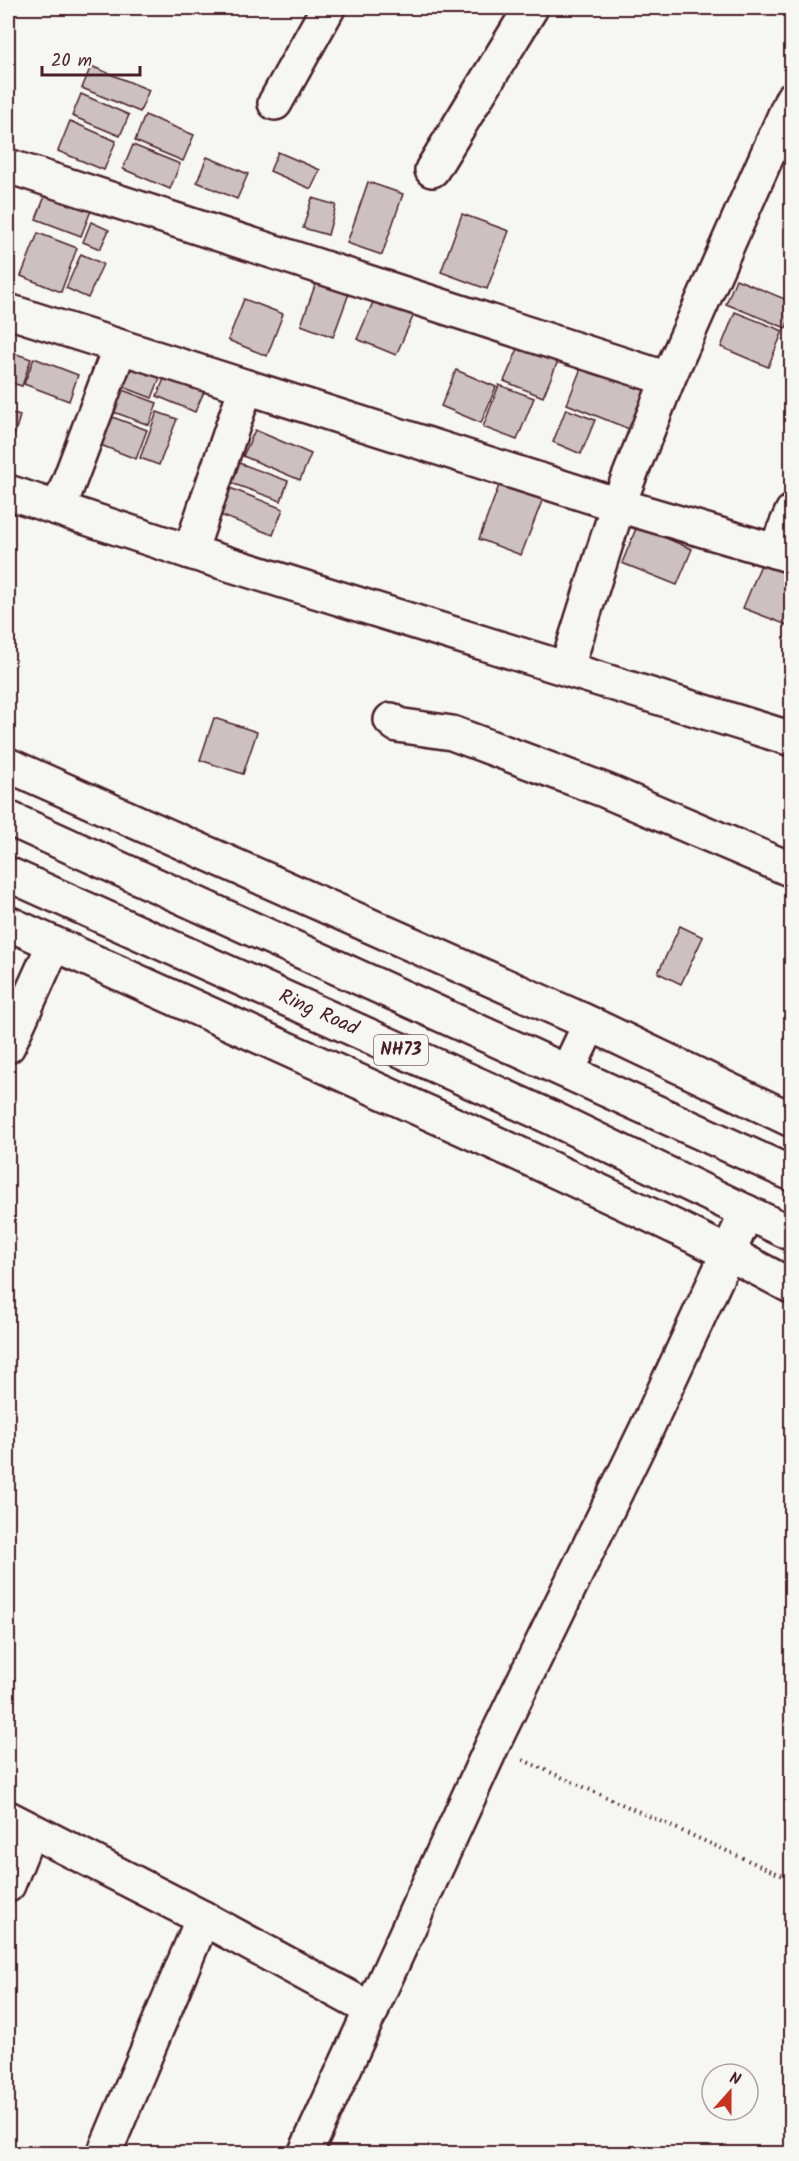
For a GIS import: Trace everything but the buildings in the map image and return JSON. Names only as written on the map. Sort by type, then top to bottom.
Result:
[{"type":"main road","points":[[432,170],[531,8]]},
{"type":"main road","points":[[275,103],[318,10]]},
{"type":"main road","points":[[567,667],[618,504],[668,380],[792,99]]},
{"type":"main road","points":[[8,166],[668,380]]},
{"type":"main road","points":[[8,314],[618,504],[783,553],[792,512]]},
{"type":"main road","points":[[59,508],[120,347]]},
{"type":"main road","points":[[190,552],[246,387]]},
{"type":"main road","points":[[8,492],[190,552],[567,667],[792,739]]},
{"type":"main road","points":[[391,720],[397,725],[452,734],[604,790],[792,870]]},
{"type":"main road","points":[[8,765],[590,1024],[792,1120]]},
{"type":"main road","name":"NH73","points":[[8,818],[568,1070],[792,1174]]},
{"type":"main road","name":"Ring Road","points":[[8,874],[550,1117],[792,1234]]},
{"type":"main road","points":[[8,923],[374,1088],[728,1252],[792,1287]]},
{"type":"main road","points":[[8,1047],[54,944]]},
{"type":"main road","points":[[568,1070],[590,1024]]},
{"type":"main road","points":[[305,2154],[492,1746],[646,1430],[747,1212]]},
{"type":"main road","points":[[8,1885],[19,1824],[203,1918],[372,2010]]},
{"type":"main road","points":[[104,2154],[203,1918]]},
{"type":"path","points":[[492,1746],[792,1880]]}]
